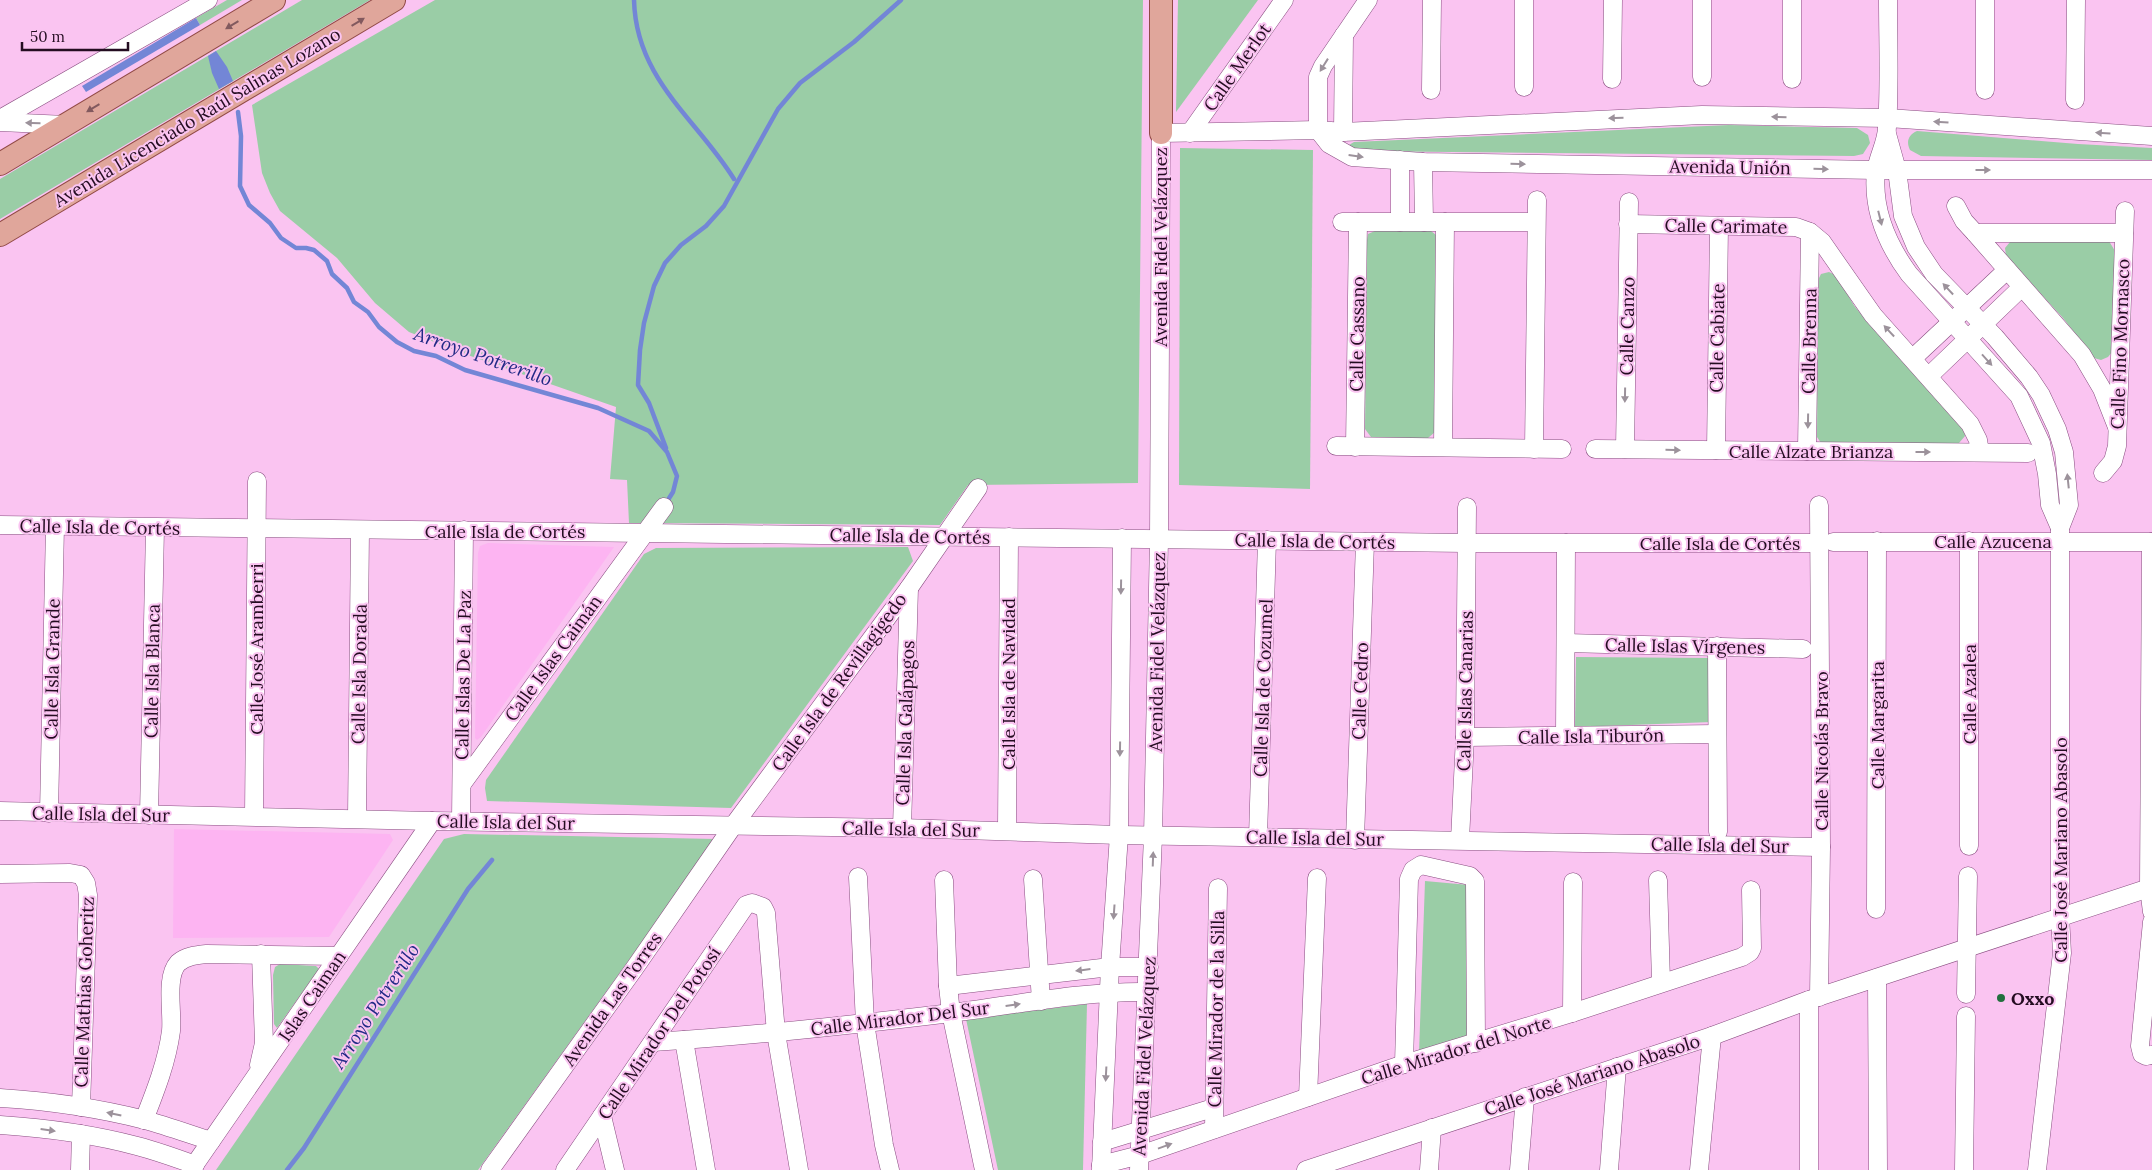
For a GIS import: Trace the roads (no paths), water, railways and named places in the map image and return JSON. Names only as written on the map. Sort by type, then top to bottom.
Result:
[{"type":"main road","points":[[0,164],[274,0]]},
{"type":"main road","name":"Avenida Licenciado Raúl Salinas Lozano","points":[[0,235],[394,0]]},
{"type":"main road","points":[[1161,0],[1161,133]]},
{"type":"main road","points":[[0,216],[36,213]]},
{"type":"street","points":[[0,121],[26,104],[208,0]]},
{"type":"street","name":"Calle Merlot","points":[[1190,133],[1284,0]]},
{"type":"street","points":[[1318,130],[1319,73],[1368,0]]},
{"type":"street","points":[[1431,90],[1432,0]]},
{"type":"street","points":[[1524,0],[1524,87]]},
{"type":"street","points":[[1612,0],[1612,79]]},
{"type":"street","points":[[1702,0],[1702,76]]},
{"type":"street","points":[[1792,0],[1792,79]]},
{"type":"street","name":"Calle José Mariano Abasolo","points":[[1888,0],[1888,126],[1897,170],[1903,216],[1916,247],[1934,274],[2029,377],[2041,395],[2057,429],[2064,452],[2069,505],[2060,535],[2060,916],[2062,953],[2037,1170]]},
{"type":"street","points":[[1985,0],[1985,90]]},
{"type":"street","points":[[2075,100],[2076,0]]},
{"type":"street","points":[[1343,132],[1344,34]]},
{"type":"street","points":[[0,106],[26,104]]},
{"type":"street","points":[[1161,133],[1318,130],[1343,132],[1702,115],[1888,126],[2152,136]]},
{"type":"street","points":[[0,121],[66,124]]},
{"type":"street","name":"Calle José Mariano Abasolo","points":[[1888,126],[1876,170],[1876,194],[1880,218],[1890,246],[1909,274],[2011,386],[2027,411],[2041,443],[2048,474],[2050,505],[2060,535]]},
{"type":"street","name":"Avenida Unión","points":[[1318,130],[1329,144],[1352,157],[1423,162],[1876,170],[2152,170]]},
{"type":"street","name":"Avenida Fidel Velázquez","points":[[1140,1162],[1154,836],[1161,133]]},
{"type":"street","points":[[1400,160],[1400,222],[1536,222]]},
{"type":"street","points":[[1423,162],[1424,222]]},
{"type":"street","points":[[1534,449],[1537,200]]},
{"type":"street","name":"Calle Canzo","points":[[1625,449],[1628,202]]},
{"type":"street","points":[[1956,206],[1964,221],[2082,355],[2102,389],[2118,427]]},
{"type":"street","name":"Calle Fino Mornasco","points":[[2103,473],[2109,467],[2115,455],[2118,427],[2125,211]]},
{"type":"street","name":"Calle Cassano","points":[[1355,447],[1350,222],[1400,222]]},
{"type":"street","points":[[1443,448],[1445,222]]},
{"type":"street","name":"Calle Carimate","points":[[1628,224],[1796,227],[1810,232],[1825,246],[1873,315],[1970,424],[1978,440],[1980,452]]},
{"type":"street","name":"Calle Cabiate","points":[[1716,450],[1719,226]]},
{"type":"street","name":"Calle Brenna","points":[[1807,451],[1810,232]]},
{"type":"street","points":[[1975,233],[2124,233]]},
{"type":"street","points":[[1897,258],[1916,247]]},
{"type":"street","points":[[1913,358],[2007,270]]},
{"type":"street","points":[[1929,376],[2022,288]]},
{"type":"street","points":[[1336,446],[1562,449]]},
{"type":"street","name":"Calle Alzate Brianza","points":[[1595,449],[2028,453]]},
{"type":"street","name":"Calle José Aramberri","points":[[254,816],[257,480]]},
{"type":"street","name":"Calle Isla de Revillagigedo","points":[[733,826],[909,588],[978,488]]},
{"type":"street","name":"Calle Nicolás Bravo","points":[[1809,1170],[1821,847],[1826,543],[1819,505]]},
{"type":"street","name":"Calle Islas Caimán","points":[[462,784],[664,507]]},
{"type":"street","name":"Calle Islas Canarias","points":[[1460,840],[1466,737],[1467,507]]},
{"type":"street","name":"Calle Isla de Cortés","points":[[0,525],[1466,543],[1826,543]]},
{"type":"street","name":"Calle Isla Grande","points":[[50,812],[56,526]]},
{"type":"street","name":"Calle Isla Blanca","points":[[149,815],[155,528]]},
{"type":"street","name":"Calle Isla Dorada","points":[[357,818],[360,530]]},
{"type":"street","name":"Calle Islas De La Paz","points":[[461,821],[464,530]]},
{"type":"street","name":"Calle Azucena","points":[[1826,543],[1969,541],[2060,535],[2151,542]]},
{"type":"street","name":"Calle Isla de Navidad","points":[[1007,830],[1009,537]]},
{"type":"street","name":"Avenida Fidel Velázquez","points":[[1101,1168],[1110,967],[1119,835],[1122,538]]},
{"type":"street","name":"Calle Isla de Cozumel","points":[[1258,837],[1267,540]]},
{"type":"street","name":"Calle Margarita","points":[[1876,909],[1877,541]]},
{"type":"street","name":"Calle Azalea","points":[[1969,541],[1969,846]]},
{"type":"street","name":"Calle Cedro","points":[[1355,840],[1365,542]]},
{"type":"street","points":[[2151,542],[2150,887],[2152,912]]},
{"type":"street","points":[[1565,736],[1566,543]]},
{"type":"street","name":"Calle Isla Galápagos","points":[[902,828],[909,588]]},
{"type":"street","name":"Calle Islas Vírgenes","points":[[1566,643],[1803,649]]},
{"type":"street","points":[[1717,646],[1718,832]]},
{"type":"street","name":"Calle Isla Tiburón","points":[[1466,737],[1717,734]]},
{"type":"street","name":"Calle Isla del Sur","points":[[0,811],[432,821],[1007,830],[1119,835],[1355,840],[1460,840],[1821,847]]},
{"type":"street","name":"Islas Caiman","points":[[193,1167],[432,821]]},
{"type":"street","name":"Avenida Las Torres","points":[[490,1170],[634,969],[733,826]]},
{"type":"street","points":[[1404,1064],[1409,878],[1413,870],[1421,865],[1473,878],[1476,887],[1476,1043]]},
{"type":"street","name":"Calle Mathias Goheritz","points":[[0,874],[70,873],[81,875],[84,878],[88,895],[81,1107]]},
{"type":"street","points":[[1966,994],[1968,876]]},
{"type":"street","points":[[858,877],[865,1023],[884,1145],[890,1170]]},
{"type":"street","points":[[1308,1097],[1317,878]]},
{"type":"street","points":[[1033,879],[1041,1001]]},
{"type":"street","points":[[944,880],[948,986],[951,1013],[984,1170]]},
{"type":"street","points":[[1658,880],[1661,982]]},
{"type":"street","points":[[1572,1013],[1573,882]]},
{"type":"street","name":"Calle José Mariano Abasolo","points":[[1306,1170],[1341,1164],[1432,1128],[1712,1036],[1814,999],[2150,887]]},
{"type":"street","name":"Calle Mirador de la Silla","points":[[1214,1129],[1218,888]]},
{"type":"street","name":"Calle Mirador del Norte","points":[[1101,1168],[1140,1162],[1214,1129],[1404,1064],[1572,1013],[1661,982],[1742,957],[1750,952],[1752,942],[1751,890]]},
{"type":"street","name":"Calle Mirador Del Potosí","points":[[565,1170],[746,905],[758,904],[763,907],[766,913],[776,1033]]},
{"type":"street","points":[[2147,1055],[2140,1046],[2152,922]]},
{"type":"street","points":[[253,1082],[261,1062],[264,1043],[261,954]]},
{"type":"street","points":[[144,1120],[161,1075],[171,1031],[171,985],[177,964],[195,955],[339,956]]},
{"type":"street","name":"Calle Mirador Del Sur","points":[[948,986],[1110,967],[1149,967]]},
{"type":"street","points":[[1878,978],[1878,1170]]},
{"type":"street","name":"Calle Mirador Del Sur","points":[[653,1042],[776,1033],[951,1013],[1110,991],[1147,992]]},
{"type":"street","points":[[1964,1170],[1966,1016]]},
{"type":"street","points":[[776,1033],[799,1170]]},
{"type":"street","points":[[1699,1170],[1712,1036]]},
{"type":"street","points":[[684,1040],[706,1170]]},
{"type":"street","points":[[1609,1170],[1617,1067]]},
{"type":"street","points":[[1519,1170],[1525,1097]]},
{"type":"street","points":[[0,1098],[32,1100],[81,1107],[144,1120],[211,1142]]},
{"type":"street","points":[[1102,1142],[1213,1108]]},
{"type":"street","points":[[602,1116],[615,1170]]},
{"type":"street","points":[[0,1125],[81,1134],[138,1146],[193,1167]]},
{"type":"street","points":[[1428,1170],[1432,1128]]},
{"type":"street","points":[[80,1170],[81,1134]]},
{"type":"water","points":[[196,18],[200,25],[86,92],[82,86]]},
{"type":"water","points":[[216,51],[227,67],[233,81],[219,89],[212,73],[208,56]]},
{"type":"waterway","points":[[634,0],[637,28],[645,53],[657,76],[734,179]]},
{"type":"waterway","points":[[666,448],[649,403],[638,385],[644,323],[654,286],[665,263],[681,245],[706,226],[724,206],[778,109],[800,83],[854,42],[901,0]]},
{"type":"waterway","name":"Arroyo Potrerillo","points":[[238,112],[241,136],[240,186],[249,205],[270,223],[281,238],[296,248],[314,250],[327,261],[332,274],[347,288],[354,302],[368,312],[379,327],[397,342],[414,351],[436,356],[465,370],[598,408],[649,431],[667,452],[677,476],[673,492],[666,503]]},
{"type":"waterway","name":"Arroyo Potrerillo","points":[[287,1170],[304,1148],[468,889],[492,860]]},
{"type":"place","name":"Oxxo","points":[[2001,998]]}]
